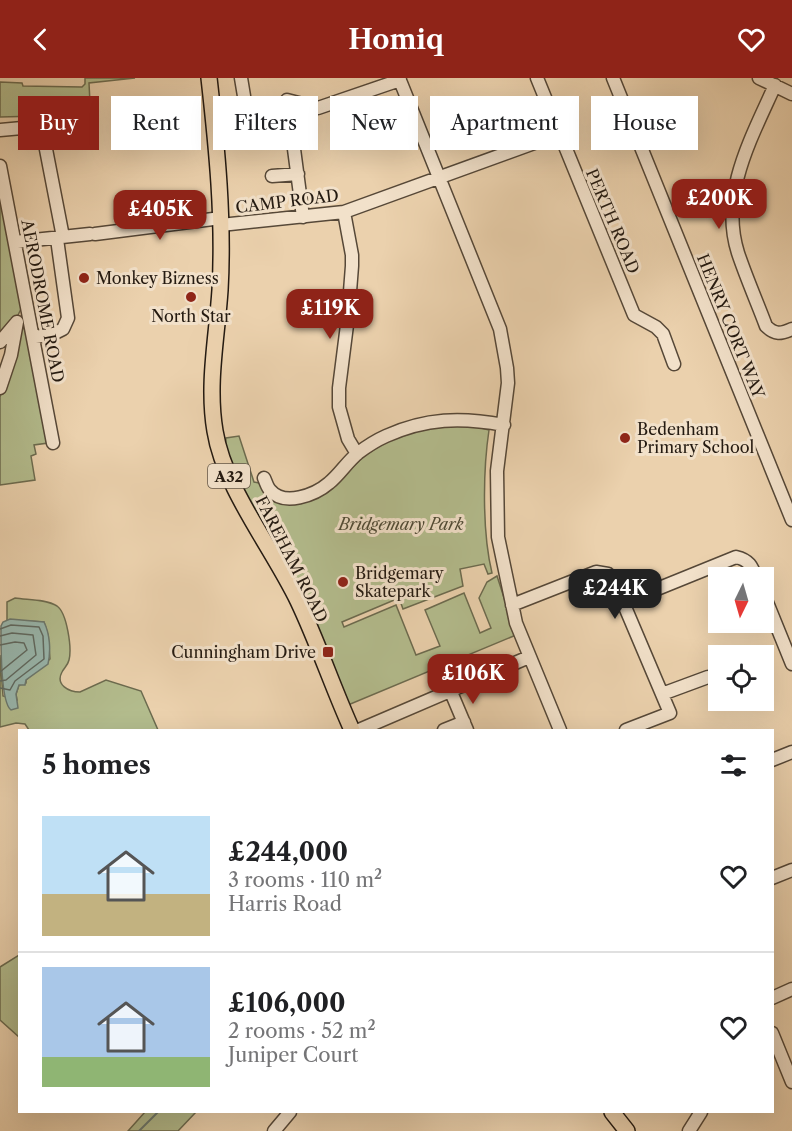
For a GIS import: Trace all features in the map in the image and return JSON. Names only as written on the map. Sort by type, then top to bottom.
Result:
[{"type":"main road","name":"FAREHAM ROAD","points":[[209,78],[218,154],[221,222],[220,290],[212,376],[215,431],[221,458],[232,483],[298,602],[352,729]]},
{"type":"main road","points":[[613,1113],[627,1131]]},
{"type":"street","name":"PERTH ROAD","points":[[537,78],[544,96]]},
{"type":"street","name":"HENRY CORT WAY","points":[[613,78],[792,520]]},
{"type":"street","points":[[759,78],[792,94]]},
{"type":"street","points":[[318,108],[400,79],[500,329],[508,375],[497,471],[498,537],[516,622],[560,729]]},
{"type":"street","points":[[775,85],[745,152],[738,174],[734,195],[734,231],[737,251],[766,326],[772,332],[780,334],[792,329]]},
{"type":"street","points":[[0,130],[33,127],[44,140],[60,238],[68,318],[63,329],[51,335],[33,337]]},
{"type":"street","points":[[294,150],[303,217]]},
{"type":"street","name":"CAMP ROAD","points":[[15,242],[344,212],[514,150]]},
{"type":"street","name":"PERTH ROAD","points":[[566,150],[634,315],[656,327],[663,334],[674,364]]},
{"type":"street","name":"AERODROME ROAD","points":[[0,166],[54,443]]},
{"type":"street","points":[[272,177],[298,174]]},
{"type":"street","points":[[344,212],[352,266],[339,406],[348,439],[357,454]]},
{"type":"street","points":[[0,342],[28,310]]},
{"type":"street","points":[[0,388],[11,355],[17,322]]},
{"type":"street","points":[[264,478],[275,495],[297,498],[312,494],[328,484],[357,454],[384,437],[406,428],[452,419],[504,425]]},
{"type":"street","points":[[711,567],[736,557],[746,559],[752,567]]},
{"type":"street","points":[[625,602],[708,568]]},
{"type":"street","points":[[512,605],[596,572],[608,574],[625,602],[670,713],[629,729]]},
{"type":"street","points":[[774,620],[792,664]]},
{"type":"street","points":[[361,729],[529,657]]},
{"type":"street","points":[[662,694],[708,677]]},
{"type":"street","points":[[449,729],[465,726],[451,692]]},
{"type":"street","points":[[774,759],[792,752]]},
{"type":"street","points":[[774,877],[792,870]]},
{"type":"street","points":[[774,997],[792,989]]},
{"type":"street","points":[[776,1051],[792,1082]]},
{"type":"street","points":[[274,1131],[289,1113]]},
{"type":"street","points":[[689,1131],[700,1113]]},
{"type":"green space","points":[[85,78],[135,78],[89,83],[90,96],[18,96],[18,117],[0,117],[0,82],[22,83],[23,86],[82,87],[85,84]]},
{"type":"green space","points":[[0,191],[22,307],[0,338]]},
{"type":"green space","points":[[21,326],[26,328],[48,443],[34,445],[36,454],[31,456],[35,480],[0,485],[0,397]]},
{"type":"green space","name":"Bridgemary Park","points":[[466,424],[489,430],[484,501],[486,539],[492,573],[488,574],[484,564],[460,569],[463,586],[403,609],[399,598],[342,622],[344,627],[396,605],[416,655],[440,646],[425,610],[464,593],[480,633],[491,628],[479,598],[487,582],[497,576],[516,635],[348,705],[225,452],[226,438],[239,436],[254,482],[259,483],[268,500],[288,504],[317,498],[328,492],[363,457],[384,443],[411,431]]},
{"type":"green space","points":[[15,598],[47,602],[57,606],[64,616],[70,647],[68,662],[60,677],[64,687],[80,692],[106,680],[141,691],[158,729],[28,729],[25,724],[16,723],[0,727],[0,655],[3,696],[17,700],[19,685],[26,683],[26,680],[50,659],[48,635],[44,622],[7,620],[7,602]]},
{"type":"green space","points":[[18,956],[18,1036],[0,1020],[0,967]]},
{"type":"green space","points":[[144,1113],[195,1113],[178,1131],[128,1131]]},
{"type":"water","points":[[10,619],[44,622],[50,648],[48,664],[26,680],[25,685],[19,685],[16,694],[18,708],[11,710],[7,705],[3,684],[1,645],[1,626],[3,622]]},
{"type":"waterway","points":[[139,1131],[157,1113]]},
{"type":"place","name":"Monkey Bizness","points":[[84,278]]},
{"type":"place","name":"North Star","points":[[191,297]]},
{"type":"place","name":"Bedenham Primary School","points":[[625,438]]},
{"type":"place","name":"Bridgemary Skatepark","points":[[343,582]]},
{"type":"place","name":"Cunningham Drive","points":[[328,652]]}]
